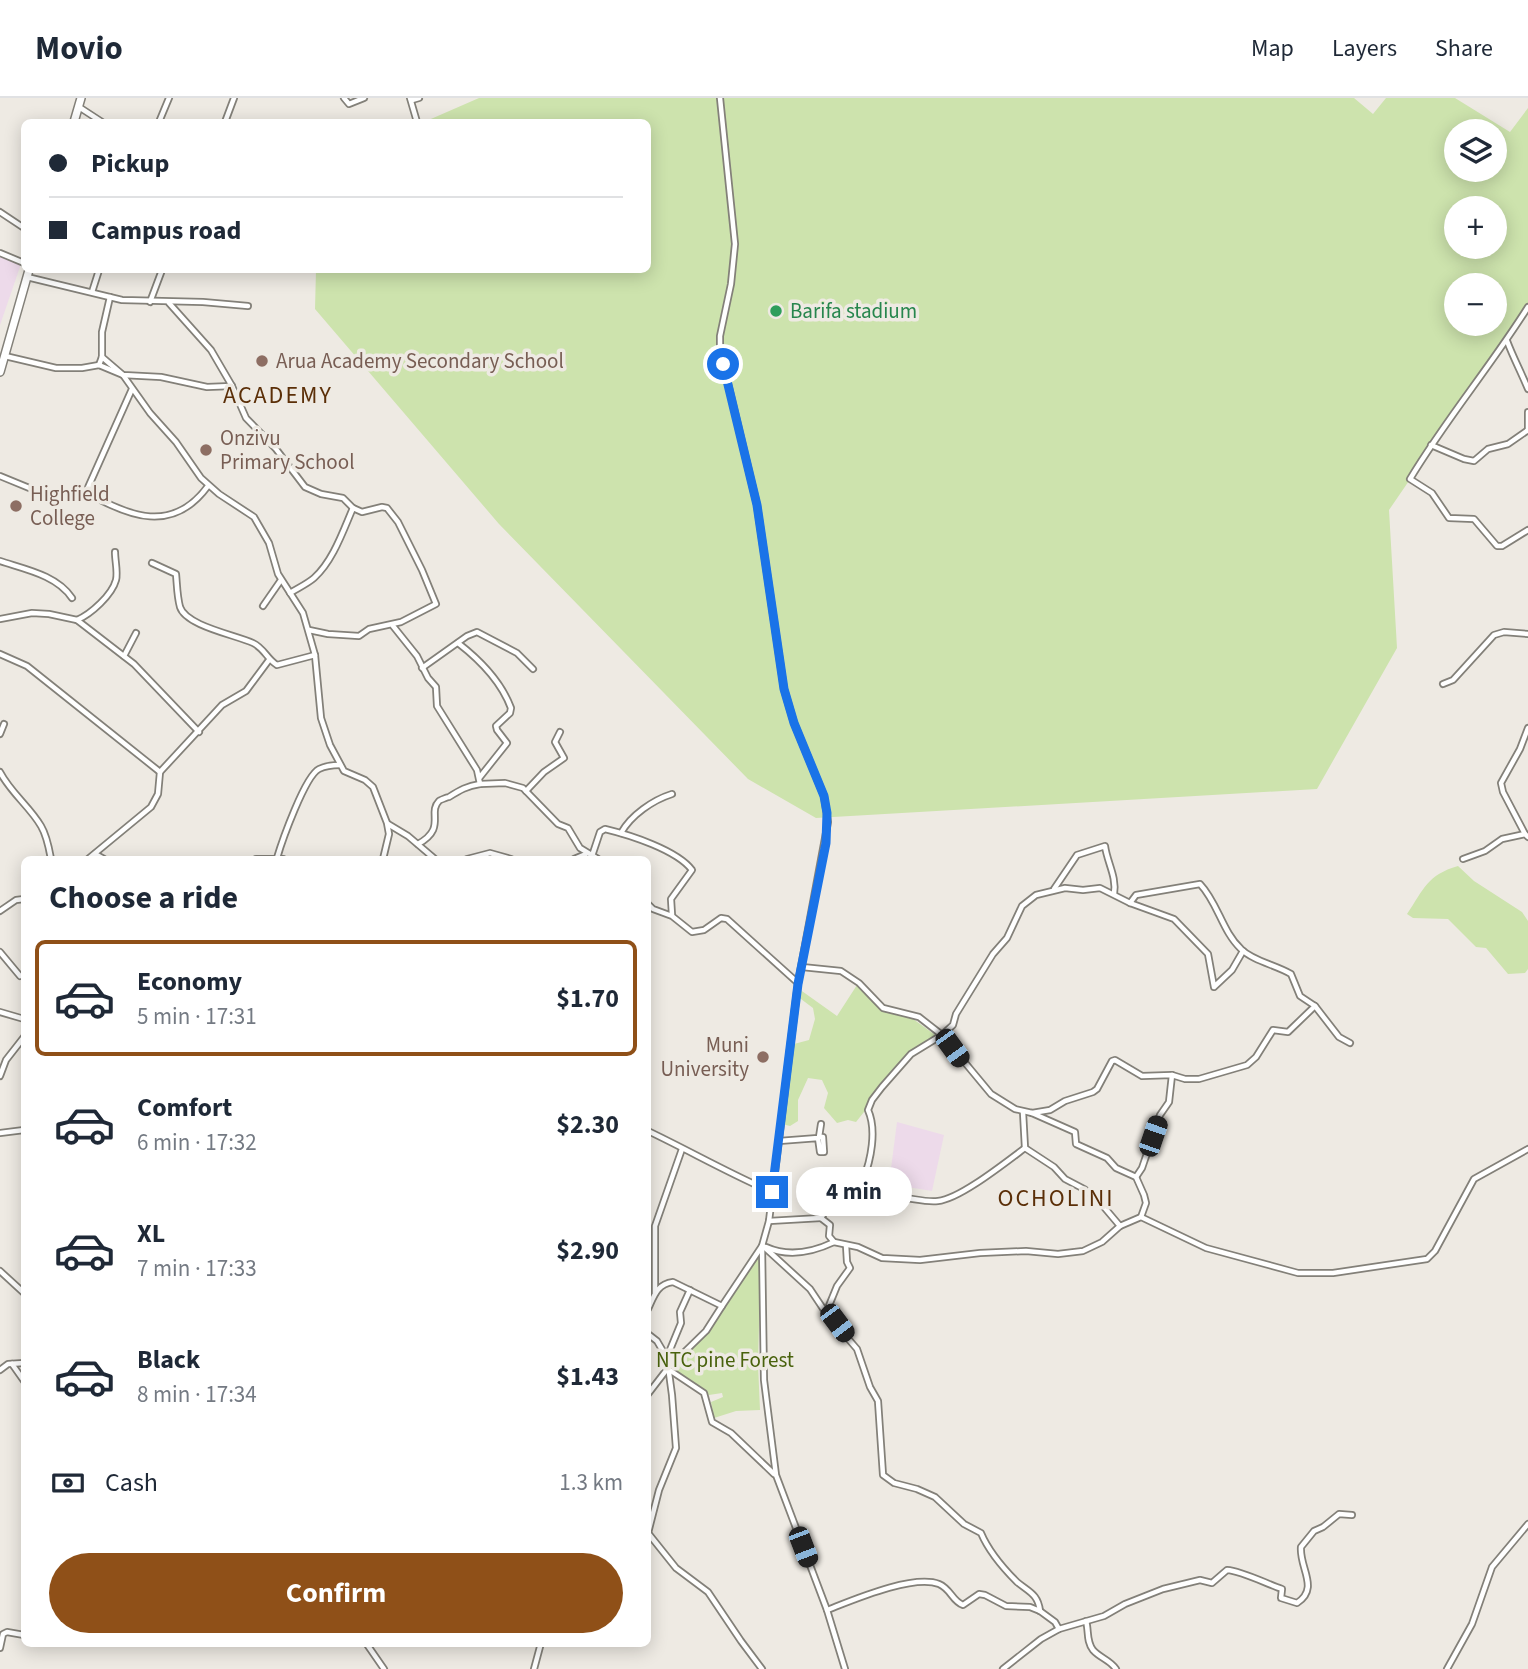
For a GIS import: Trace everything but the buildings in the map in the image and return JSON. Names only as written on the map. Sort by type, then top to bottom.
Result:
[{"type":"main road","points":[[75,119],[81,98]]},
{"type":"main road","points":[[0,372],[28,273]]},
{"type":"street","points":[[160,119],[169,98]]},
{"type":"street","points":[[226,119],[234,98]]},
{"type":"street","points":[[344,98],[349,104],[364,98]]},
{"type":"street","points":[[416,119],[411,99],[419,98]]},
{"type":"street","points":[[720,98],[735,244],[720,350],[757,505],[784,689],[794,723],[824,796],[828,828],[798,984],[769,1221],[762,1246],[764,1380],[776,1475],[827,1610],[845,1669]]},
{"type":"street","points":[[78,106],[98,119]]},
{"type":"street","points":[[0,212],[21,226]]},
{"type":"street","points":[[0,253],[21,262]]},
{"type":"street","points":[[28,273],[122,300],[248,306]]},
{"type":"street","points":[[92,292],[98,273]]},
{"type":"street","points":[[150,302],[161,273]]},
{"type":"street","points":[[99,365],[102,358],[102,332],[110,297]]},
{"type":"street","points":[[169,303],[211,350],[232,386],[246,418],[276,449],[299,482],[311,491],[343,498],[353,508],[362,512],[387,508],[398,522],[436,604],[393,626],[369,629],[359,636],[308,630]]},
{"type":"street","points":[[1528,307],[1410,479],[1432,493],[1448,517],[1455,520],[1471,517],[1500,547],[1528,530]]},
{"type":"street","points":[[1507,340],[1510,353],[1518,364],[1528,389]]},
{"type":"street","points":[[5,356],[57,368],[82,369],[99,365],[123,375],[161,377],[207,387],[232,386]]},
{"type":"street","points":[[102,358],[123,375],[208,486],[254,517],[269,543],[274,567],[303,613],[314,655],[321,718],[340,765],[348,774],[365,780],[373,787],[387,823],[389,834],[384,856]]},
{"type":"street","points":[[86,492],[132,388]]},
{"type":"street","points":[[1431,445],[1474,461],[1488,449],[1508,444],[1528,431],[1528,412]]},
{"type":"street","points":[[0,476],[39,492],[86,492],[115,509],[151,518],[167,515],[195,503],[208,486]]},
{"type":"street","points":[[290,593],[320,572],[353,508]]},
{"type":"street","points":[[77,620],[91,610],[114,585],[117,576],[115,552]]},
{"type":"street","points":[[0,561],[44,576],[72,598]]},
{"type":"street","points":[[152,563],[176,573],[183,613],[227,636],[257,645],[278,665],[314,655]]},
{"type":"street","points":[[262,606],[281,580]]},
{"type":"street","points":[[0,619],[32,613],[77,620],[124,656],[165,694],[199,732]]},
{"type":"street","points":[[393,626],[417,656],[436,687],[437,706],[480,781]]},
{"type":"street","points":[[124,656],[136,632]]},
{"type":"street","points":[[422,668],[470,635],[480,632],[517,653],[533,669]]},
{"type":"street","points":[[1443,684],[1453,680],[1494,635],[1504,632],[1528,634]]},
{"type":"street","points":[[458,643],[479,660],[502,690],[511,708],[510,713],[496,726],[507,743],[480,781]]},
{"type":"street","points":[[0,654],[27,666],[160,772]]},
{"type":"street","points":[[92,856],[151,807],[158,794],[160,772],[222,705],[246,691],[270,660]]},
{"type":"street","points":[[0,734],[4,724]]},
{"type":"street","points":[[1463,859],[1485,851],[1502,839],[1527,835],[1503,793],[1501,783],[1524,741],[1528,728]]},
{"type":"street","points":[[526,791],[544,772],[564,758],[556,744],[560,732]]},
{"type":"street","points":[[280,856],[283,837],[309,779],[318,769],[340,765]]},
{"type":"street","points":[[0,772],[14,795],[41,826],[50,856]]},
{"type":"street","points":[[418,844],[431,835],[435,827],[436,807],[440,800],[480,781],[506,783],[526,791],[558,824],[568,828],[580,848],[589,855]]},
{"type":"street","points":[[621,833],[626,824],[639,813],[672,794]]},
{"type":"street","points":[[387,823],[432,856]]},
{"type":"street","points":[[585,856],[589,855],[600,832],[606,829],[650,842],[691,869],[691,873],[671,899],[672,916]]},
{"type":"street","points":[[1053,890],[1077,855],[1105,846],[1115,879],[1114,894]]},
{"type":"street","points":[[478,856],[490,853],[500,856]]},
{"type":"street","points":[[95,854],[99,856]]},
{"type":"street","points":[[1130,903],[1136,895],[1200,884],[1215,906],[1226,930],[1243,951],[1291,974],[1300,996],[1315,1006],[1339,1037],[1350,1043]]},
{"type":"street","points":[[844,1207],[863,1182],[872,1136],[873,1120],[868,1110],[872,1100],[911,1054],[953,1025],[956,1014],[993,954],[1009,935],[1022,906],[1036,895],[1065,888],[1100,888],[1130,903],[1165,915],[1178,922],[1209,954],[1214,988],[1232,970],[1243,951]]},
{"type":"street","points":[[0,911],[21,899]]},
{"type":"street","points":[[651,907],[672,916],[686,928],[696,932],[704,930],[717,919],[727,919],[798,984]]},
{"type":"street","points":[[0,952],[20,975]]},
{"type":"street","points":[[802,967],[841,971],[859,983],[883,1008],[919,1017],[942,1035],[991,1094],[1007,1105],[1031,1113],[1050,1111],[1065,1101],[1093,1092],[1112,1061],[1119,1061],[1142,1076],[1172,1074],[1192,1080],[1247,1065],[1256,1057],[1273,1030],[1288,1032],[1315,1006]]},
{"type":"street","points":[[0,1012],[21,1018]]},
{"type":"street","points":[[0,1076],[6,1060],[21,1041]]},
{"type":"street","points":[[1136,1177],[1142,1168],[1160,1115],[1169,1102],[1172,1074]]},
{"type":"street","points":[[1023,1112],[1025,1148]]},
{"type":"street","points":[[769,1221],[821,1218],[831,1225],[829,1236],[834,1242],[858,1247],[882,1258],[920,1260],[1027,1251],[1058,1254],[1093,1248],[1120,1226],[1141,1217],[1146,1203],[1136,1177],[1116,1168],[1107,1158],[1076,1144],[1075,1132],[1031,1113]]},
{"type":"street","points":[[779,1141],[818,1138],[820,1152],[824,1152],[823,1137],[819,1137],[821,1124]]},
{"type":"street","points":[[0,1133],[21,1130]]},
{"type":"street","points":[[651,1133],[772,1192]]},
{"type":"street","points":[[821,1218],[830,1204],[844,1207],[893,1197],[943,1201],[968,1188],[1025,1148]]},
{"type":"street","points":[[1025,1148],[1098,1200],[1120,1226]]},
{"type":"street","points":[[1141,1217],[1206,1248],[1298,1273],[1332,1273],[1418,1262],[1427,1259],[1435,1251],[1474,1179],[1528,1149]]},
{"type":"street","points":[[655,1294],[655,1226],[682,1150]]},
{"type":"street","points":[[762,1246],[778,1252],[802,1252],[834,1242]]},
{"type":"street","points":[[826,1313],[837,1286],[850,1268],[846,1245]]},
{"type":"street","points":[[651,1390],[668,1368],[706,1331],[762,1246]]},
{"type":"street","points":[[762,1246],[810,1289],[826,1313],[857,1349],[870,1387],[878,1401],[883,1475],[894,1483],[935,1497],[964,1524],[981,1533],[987,1547],[1004,1567],[1033,1593],[1039,1602],[1040,1611]]},
{"type":"street","points":[[0,1271],[21,1290]]},
{"type":"street","points":[[651,1303],[665,1283],[673,1282],[722,1306]]},
{"type":"street","points":[[667,1358],[674,1346],[681,1323],[680,1312],[690,1290]]},
{"type":"street","points":[[651,1336],[667,1358],[676,1448],[659,1490],[651,1521]]},
{"type":"street","points":[[0,1370],[5,1365],[21,1363]]},
{"type":"street","points":[[12,1364],[21,1377]]},
{"type":"street","points":[[668,1368],[704,1393],[712,1422],[731,1433],[776,1475]]},
{"type":"street","points":[[1003,1669],[1041,1639],[1059,1629],[1104,1616],[1163,1589],[1199,1580],[1212,1583],[1227,1570],[1270,1583],[1282,1589],[1281,1598],[1297,1603],[1304,1599],[1308,1587],[1301,1548],[1314,1531],[1339,1514],[1352,1515]]},
{"type":"street","points":[[1447,1669],[1472,1624],[1492,1567],[1528,1524]]},
{"type":"street","points":[[651,1537],[676,1568],[708,1592],[762,1669]]},
{"type":"street","points":[[827,1610],[892,1588],[933,1582],[952,1592],[955,1601],[963,1605],[979,1594],[1006,1605],[1030,1607],[1040,1611],[1055,1622],[1059,1629]]},
{"type":"street","points":[[1086,1621],[1087,1638],[1094,1650],[1116,1669]]},
{"type":"street","points":[[0,1648],[3,1634],[7,1632],[21,1634]]},
{"type":"street","points":[[369,1647],[384,1669]]},
{"type":"street","points":[[534,1669],[540,1647]]},
{"type":"shaded area","points":[[0,255],[21,264],[0,325]]},
{"type":"shaded area","points":[[897,1122],[944,1135],[932,1191],[889,1184]]},
{"type":"green space","points":[[479,98],[1354,98],[1373,114],[1386,98],[1455,98],[1489,119],[1444,119],[1444,182],[1507,182],[1507,130],[1510,132],[1528,108],[1528,307],[1389,510],[1397,648],[1317,789],[816,818],[748,779],[499,524],[315,309],[316,273],[651,273],[651,119],[431,119]]},
{"type":"green space","points":[[1458,866],[1474,881],[1522,912],[1528,921],[1528,969],[1525,973],[1508,974],[1486,948],[1476,947],[1448,919],[1413,918],[1407,914],[1422,890],[1433,879]]},
{"type":"green space","points":[[857,985],[880,1009],[909,1016],[938,1037],[910,1054],[856,1122],[848,1120],[837,1123],[824,1108],[828,1093],[822,1080],[808,1078],[798,1100],[798,1121],[790,1126],[782,1124],[794,1044],[809,1040],[815,1019],[813,1008],[797,996],[799,989],[837,1016]]},
{"type":"green space","name":"NTC pine Forest","points":[[761,1248],[758,1364],[760,1410],[736,1411],[714,1418],[711,1402],[723,1397],[722,1393],[709,1395],[669,1369],[709,1329]]},
{"type":"place","name":"Barifa stadium","points":[[776,311]]},
{"type":"place","name":"Arua Academy Secondary School","points":[[262,361]]},
{"type":"place","name":"Onzivu Primary School","points":[[206,450]]},
{"type":"place","name":"Highfield College","points":[[16,506]]},
{"type":"place","name":"Muni University","points":[[763,1057]]},
{"type":"district","name":"ACADEMY","points":[[278,395]]},
{"type":"district","name":"OCHOLINI","points":[[1056,1198]]},
{"type":"route","points":[[723,364],[757,505],[784,689],[794,723],[824,796],[827,813],[826,843],[798,984],[772,1192]]}]
